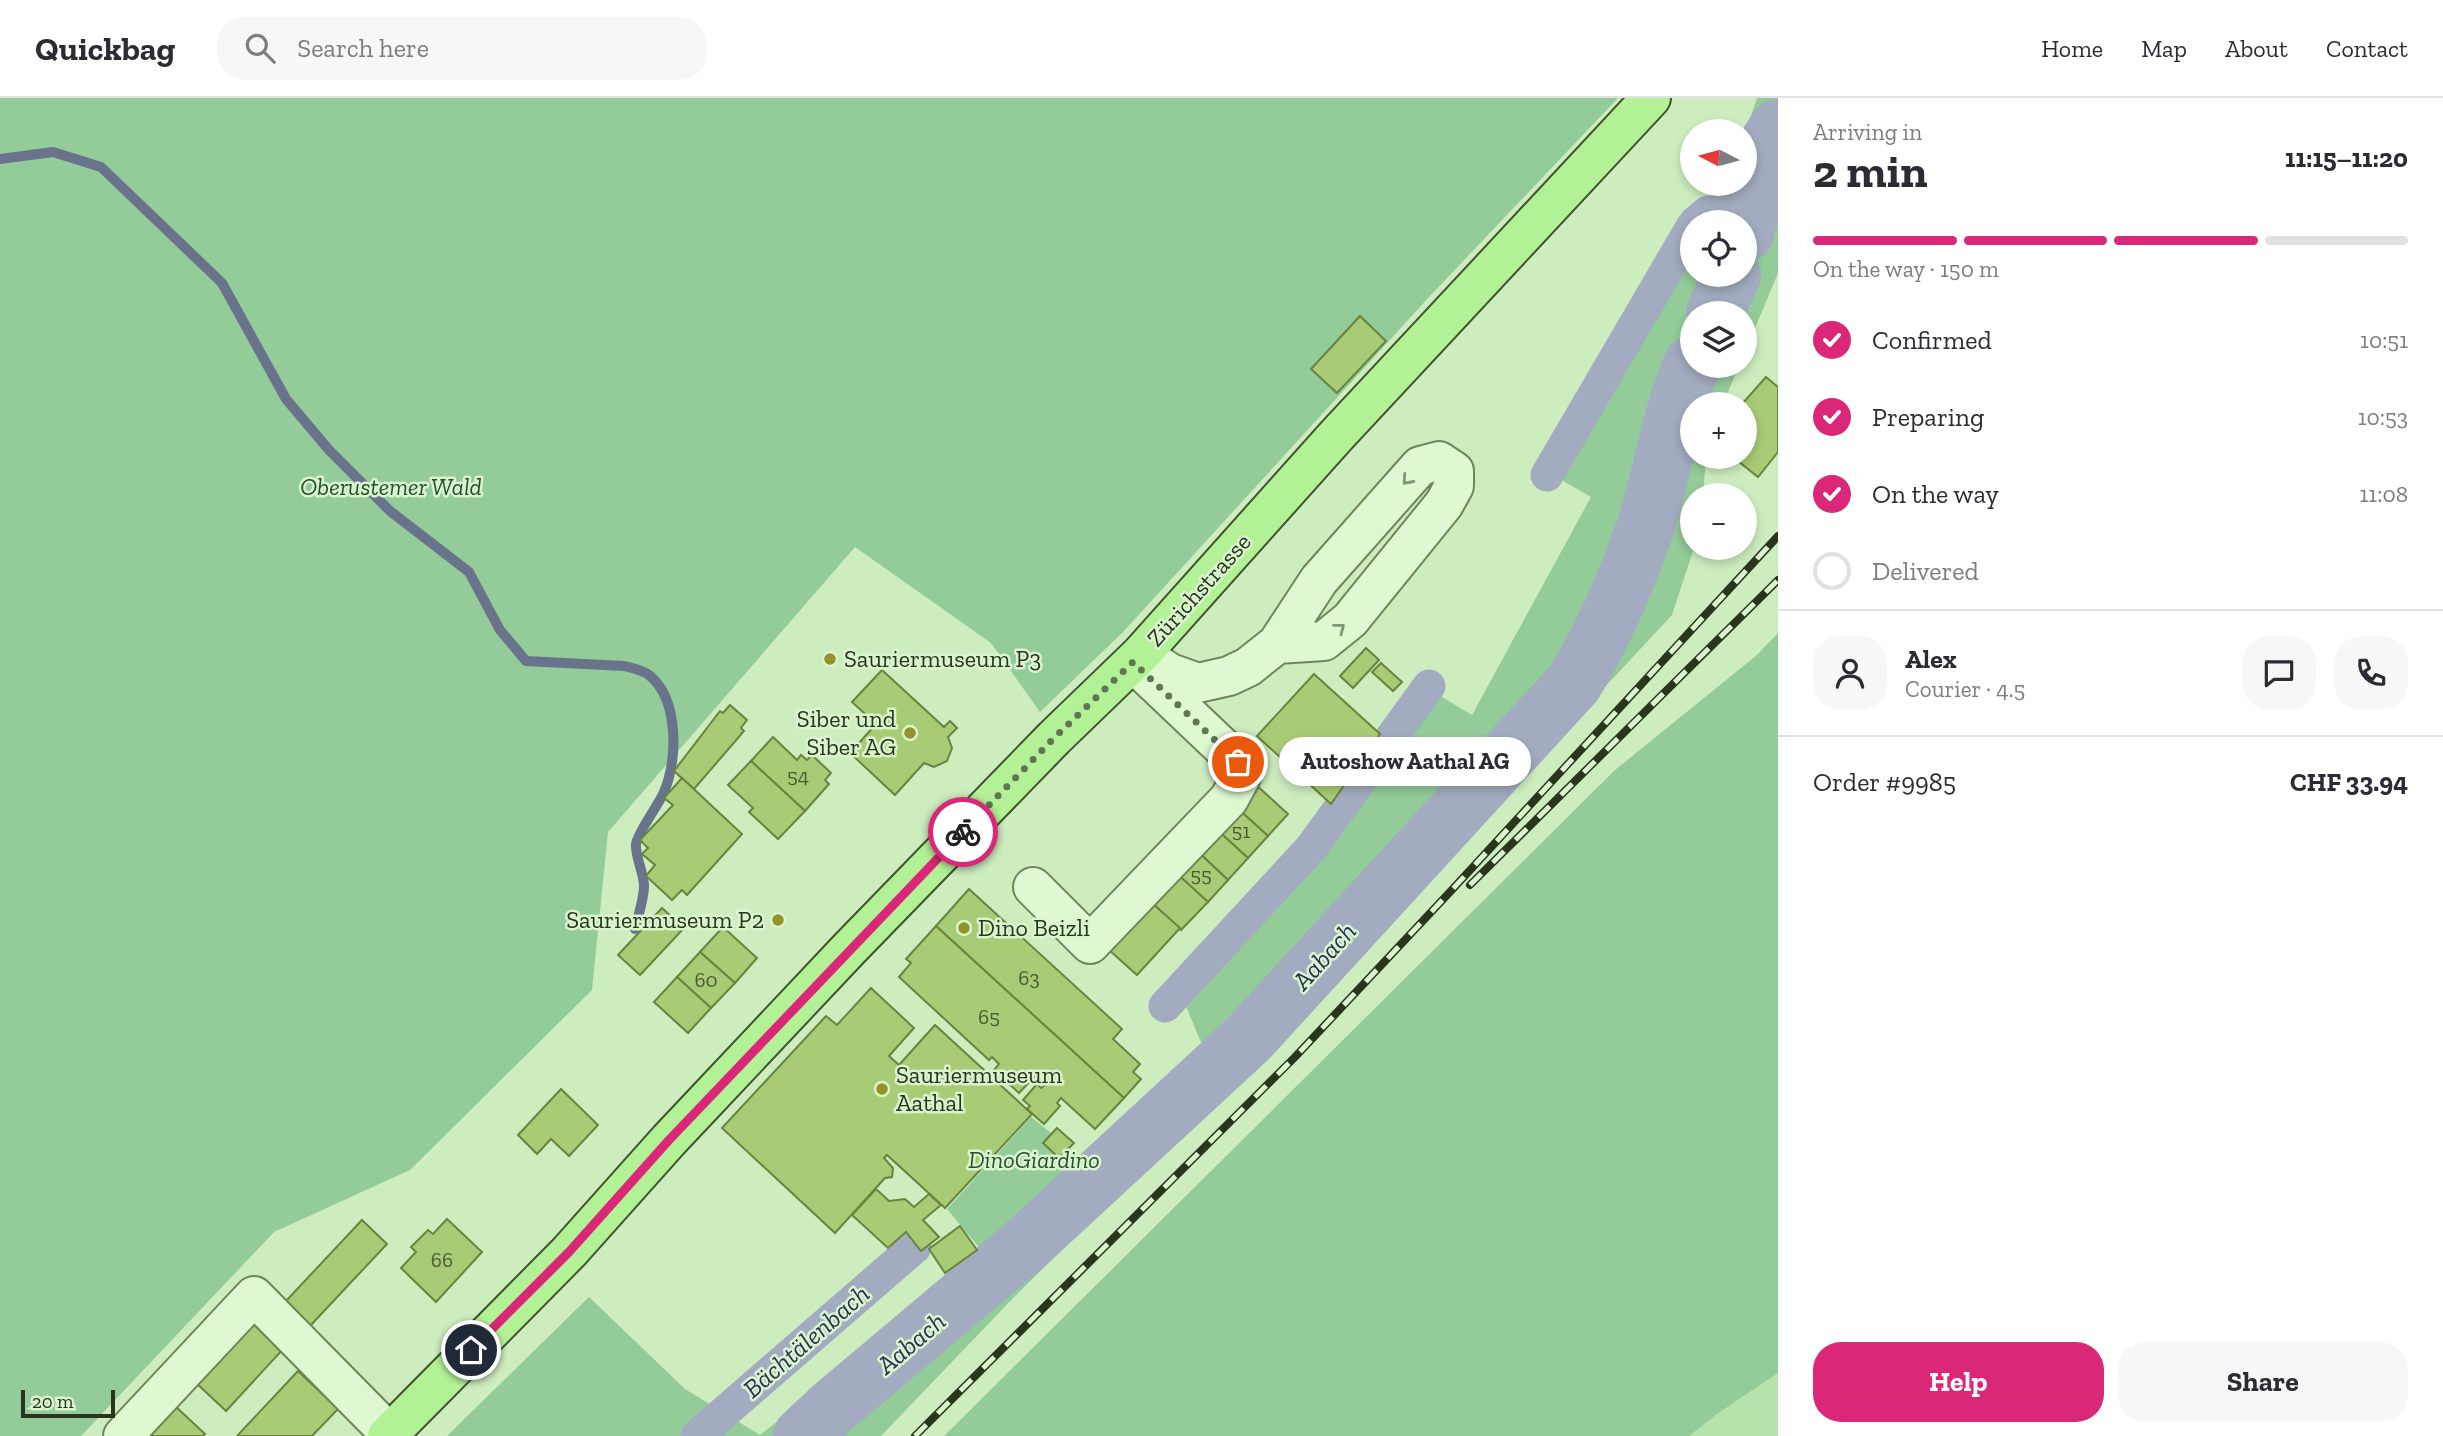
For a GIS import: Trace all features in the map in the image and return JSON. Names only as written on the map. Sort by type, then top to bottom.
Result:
[{"type":"main road","name":"Zürichstrasse","points":[[388,1435],[569,1252],[669,1140],[849,949],[1054,738],[1137,658],[1336,436],[1651,98]]},
{"type":"lane","points":[[1137,658],[1198,683],[1229,676],[1248,667],[1277,644],[1318,580],[1420,466],[1439,461],[1454,471],[1454,486],[1444,504],[1350,620],[1324,641],[1277,644]]},
{"type":"lane","points":[[1033,887],[1090,944],[1229,799],[1241,777],[1238,762],[1137,658]]},
{"type":"lane","points":[[123,1436],[254,1296],[388,1435]]},
{"type":"green space","name":"Oberustemer Wald","points":[[0,98],[1618,98],[1429,297],[1123,632],[1040,712],[991,643],[855,547],[608,832],[592,990],[410,1170],[274,1232],[81,1436],[0,1436]]},
{"type":"green space","points":[[1757,98],[1778,98],[1778,273],[1757,323],[1757,301],[1680,301],[1680,378],[1734,378],[1728,392],[1680,392],[1680,469],[1705,469],[1704,483],[1680,483],[1680,560],[1690,560],[1672,615],[1275,1041],[1016,1295],[881,1436],[447,1436],[589,1297],[685,1389],[760,1435],[964,1273],[1205,1052],[1176,982],[1321,828],[1422,685],[1472,715],[1591,497],[1544,470],[1680,232],[1680,287],[1757,287],[1757,210],[1702,210],[1730,204],[1732,196],[1757,196],[1757,119],[1750,119]]},
{"type":"green space","points":[[1778,633],[1778,1373],[1689,1436],[944,1436],[1615,770],[1757,655]]},
{"type":"green space","name":"DinoGiardino","points":[[1031,1117],[1081,1157],[982,1251],[947,1209]]},
{"type":"green space","points":[[1778,1373],[1778,1436],[1689,1436],[1717,1414]]},
{"type":"building","points":[[1360,316],[1386,341],[1337,393],[1311,369]]},
{"type":"building","points":[[1766,377],[1778,387],[1778,452],[1758,477],[1748,469],[1757,469],[1757,392],[1753,392]]},
{"type":"building","points":[[1366,648],[1379,660],[1353,688],[1340,676]]},
{"type":"building","points":[[1381,663],[1402,682],[1393,691],[1372,672]]},
{"type":"building","name":"Siber und Siber AG","points":[[882,670],[944,727],[950,721],[957,728],[948,737],[952,748],[947,761],[934,767],[924,763],[895,795],[850,753],[876,724],[852,702]]},
{"type":"building","points":[[1314,674],[1380,734],[1331,804],[1257,736]]},
{"type":"building","points":[[730,705],[747,720],[741,728],[744,731],[694,789],[674,771],[720,711],[723,713]]},
{"type":"building","points":[[773,737],[797,760],[801,755],[807,760],[812,755],[831,773],[825,780],[829,784],[805,811],[751,761]]},
{"type":"building","points":[[751,761],[805,811],[778,839],[749,812],[753,808],[728,785]]},
{"type":"building","points":[[682,778],[742,834],[687,895],[682,890],[672,900],[646,876],[655,865],[642,854],[648,848],[640,840],[673,805],[664,798]]},
{"type":"building","points":[[1254,783],[1288,814],[1268,836],[1234,805]]},
{"type":"building","points":[[1234,805],[1268,836],[1248,858],[1214,827]]},
{"type":"building","points":[[1214,827],[1248,858],[1228,880],[1194,848]]},
{"type":"building","points":[[1194,848],[1228,880],[1208,902],[1174,871]]},
{"type":"building","points":[[1174,871],[1208,902],[1181,930],[1148,899]]},
{"type":"building","points":[[969,889],[1122,1029],[1113,1039],[1140,1064],[1133,1072],[1141,1079],[1124,1098],[936,926]]},
{"type":"building","points":[[1152,903],[1180,928],[1137,975],[1109,950]]},
{"type":"building","points":[[662,908],[684,928],[640,975],[618,955]]},
{"type":"building","points":[[936,926],[1124,1098],[1095,1129],[1061,1098],[1057,1103],[1060,1106],[1044,1124],[1027,1109],[1030,1106],[1023,1100],[1037,1084],[1041,1088],[1045,1085],[1035,1076],[1019,1093],[994,1070],[999,1064],[992,1057],[989,1060],[899,977],[911,963],[906,959]]},
{"type":"building","points":[[723,927],[757,958],[735,983],[700,952]]},
{"type":"building","points":[[700,952],[735,983],[711,1008],[677,977]]},
{"type":"building","points":[[677,977],[711,1008],[688,1033],[654,1002]]},
{"type":"building","name":"Sauriermuseum Aathal","points":[[871,988],[914,1028],[889,1056],[899,1065],[935,1025],[1032,1114],[945,1208],[887,1155],[884,1158],[893,1168],[892,1177],[885,1178],[835,1233],[722,1128],[826,1016],[837,1025]]},
{"type":"building","points":[[561,1089],[598,1125],[569,1156],[551,1139],[537,1154],[518,1135]]},
{"type":"building","points":[[1057,1128],[1074,1143],[1059,1158],[1043,1143]]},
{"type":"building","points":[[876,1189],[889,1201],[905,1199],[914,1207],[929,1194],[941,1205],[923,1220],[939,1237],[921,1251],[906,1232],[888,1248],[852,1215]]},
{"type":"building","points":[[447,1219],[482,1252],[436,1302],[401,1268],[416,1252],[411,1247],[428,1230],[433,1234]]},
{"type":"building","points":[[362,1220],[387,1244],[310,1326],[285,1302]]},
{"type":"building","points":[[960,1226],[977,1250],[945,1273],[929,1249]]},
{"type":"building","points":[[254,1317],[285,1347],[226,1411],[194,1381]]},
{"type":"building","points":[[298,1371],[338,1409],[312,1436],[237,1436]]},
{"type":"building","points":[[173,1404],[205,1434],[143,1436]]},
{"type":"waterway","name":"Aabach","points":[[1751,210],[1770,140],[1778,128]]},
{"type":"waterway","points":[[0,159],[53,152],[101,167],[222,283],[286,399],[329,450],[390,511],[469,572],[500,630],[526,661],[624,666],[646,673],[659,686],[671,714],[672,764],[664,792],[636,844],[644,886],[635,929]]},
{"type":"waterway","points":[[1736,210],[1778,207]]},
{"type":"waterway","points":[[1547,475],[1680,248]]},
{"type":"waterway","name":"Aabach","points":[[1720,301],[1727,287]]},
{"type":"waterway","name":"Aabach","points":[[802,1436],[1023,1247],[1248,1039],[1574,683],[1604,628],[1637,550],[1651,510],[1677,406],[1687,378]]},
{"type":"waterway","points":[[1165,1006],[1311,848],[1429,686]]},
{"type":"waterway","name":"Bächtälenbach","points":[[697,1436],[915,1247]]},
{"type":"railway","points":[[915,1436],[1295,1057],[1778,536]]},
{"type":"railway","points":[[1470,885],[1778,580]]},
{"type":"way so far","points":[[963,832],[1054,738],[1133,662],[1238,762]]},
{"type":"place","name":"Sauriermuseum P3","points":[[830,659]]},
{"type":"place","name":"Siber und Siber AG","points":[[910,733]]},
{"type":"place","name":"Autoshow Aathal AG","points":[[1238,762]]},
{"type":"place","name":"Sauriermuseum P2","points":[[778,920]]},
{"type":"place","name":"Dino Beizli","points":[[964,928]]},
{"type":"place","name":"Sauriermuseum Aathal","points":[[882,1089]]},
{"type":"route","points":[[471,1350],[530,1294],[669,1140],[963,832]]}]
